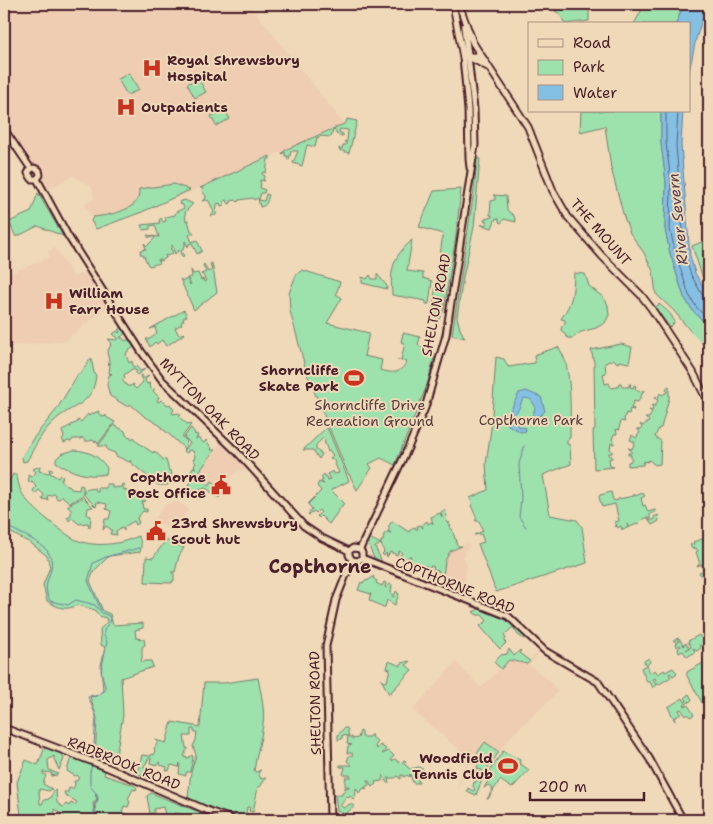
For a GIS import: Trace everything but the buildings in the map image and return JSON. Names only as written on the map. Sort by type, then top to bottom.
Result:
[{"type":"main road","points":[[453,4],[465,56],[483,58]]},
{"type":"main road","name":"SHELTON ROAD","points":[[360,549],[425,408],[446,335],[471,171],[461,7]]},
{"type":"main road","name":"THE MOUNT","points":[[461,7],[471,38],[488,68],[528,127],[553,191],[568,217],[651,308],[685,359],[709,404]]},
{"type":"main road","name":"THE MOUNT","points":[[465,56],[488,68]]},
{"type":"main road","name":"MYTTON OAK ROAD","points":[[4,129],[30,169],[28,172],[29,177],[37,179]]},
{"type":"main road","name":"MYTTON OAK ROAD","points":[[30,169],[39,170],[40,175],[37,179]]},
{"type":"main road","name":"MYTTON OAK ROAD","points":[[37,179],[68,236],[141,351],[162,380],[238,453],[304,526],[349,552]]},
{"type":"main road","points":[[355,548],[360,549],[362,558],[358,561],[352,560],[349,557],[349,552],[355,548]]},
{"type":"main road","name":"COPTHORNE ROAD","points":[[362,558],[504,614],[517,623],[545,651],[598,682],[649,758],[682,820]]},
{"type":"main road","name":"SHELTON ROAD","points":[[330,820],[326,646],[336,600],[352,560]]},
{"type":"main road","name":"RADBROOK ROAD","points":[[4,728],[104,766],[210,812],[234,820]]},
{"type":"shaded area","name":"Royal Shrewsbury Hospital","points":[[4,4],[249,4],[344,124],[200,188],[96,229],[91,221],[93,217],[84,205],[94,199],[91,186],[73,176],[46,191],[44,180],[46,174],[41,166],[31,163],[4,122]]},
{"type":"shaded area","name":"William Farr House","points":[[55,248],[74,277],[86,271],[108,306],[65,341],[9,346],[4,331],[4,276],[50,257],[48,251]]},
{"type":"shaded area","points":[[222,440],[252,471],[238,470],[222,488],[209,485],[196,476]]},
{"type":"shaded area","points":[[181,503],[189,510],[172,532],[155,518],[166,504]]},
{"type":"shaded area","points":[[468,543],[470,547],[463,551],[467,567],[466,577],[459,592],[440,585],[445,561],[450,551]]},
{"type":"shaded area","points":[[539,650],[540,652],[529,665],[549,680],[558,692],[512,735],[499,752],[484,743],[465,770],[459,788],[457,787],[470,759],[413,710],[456,662],[481,688],[509,660],[527,664]]},
{"type":"green space","points":[[565,4],[582,4],[589,9],[589,21],[564,22],[560,14],[555,11]]},
{"type":"green space","points":[[645,4],[684,4],[677,22],[635,22]]},
{"type":"green space","points":[[129,73],[139,90],[127,95],[117,80]]},
{"type":"green space","points":[[198,78],[206,92],[195,98],[187,84]]},
{"type":"green space","points":[[225,110],[230,119],[216,126],[211,116]]},
{"type":"green space","points":[[581,112],[661,112],[661,143],[666,182],[665,229],[670,253],[684,297],[693,311],[709,327],[709,350],[656,294],[653,271],[644,253],[630,233],[624,217],[611,168],[605,126],[580,132]]},
{"type":"green space","points":[[347,119],[357,121],[349,153],[339,150],[339,148],[342,149],[343,145],[346,145],[346,142],[344,142],[347,141],[348,130],[340,129],[339,132],[343,136],[336,134],[336,131],[333,130],[331,137],[317,137],[315,147],[307,145],[302,166],[293,163],[298,151],[291,151],[289,160],[287,159],[288,156],[285,156],[285,152],[282,154],[287,149],[346,123]]},
{"type":"green space","points":[[270,156],[266,173],[263,172],[262,174],[265,176],[263,179],[265,181],[260,180],[260,188],[265,190],[264,193],[261,193],[259,200],[264,201],[266,194],[269,195],[265,204],[260,207],[258,198],[254,200],[253,198],[239,200],[238,202],[236,200],[231,201],[229,204],[227,200],[224,201],[224,205],[217,204],[216,215],[210,216],[214,212],[209,201],[202,201],[206,196],[202,191],[203,188],[200,188]]},
{"type":"green space","points":[[477,158],[480,158],[474,227],[463,277],[457,317],[465,338],[452,335],[474,191]]},
{"type":"green space","points":[[174,184],[190,190],[142,212],[96,229],[91,221],[93,217],[118,212],[131,206],[138,198],[139,189]]},
{"type":"green space","points":[[461,189],[456,236],[444,309],[438,321],[431,320],[443,234],[419,227],[434,191]]},
{"type":"green space","points":[[38,193],[63,236],[38,226],[16,237],[9,222],[31,212]]},
{"type":"green space","points":[[493,195],[506,196],[507,210],[514,216],[516,222],[504,219],[501,223],[496,218],[492,228],[481,225],[487,224],[487,221],[484,221],[485,219],[492,217],[490,215],[491,201],[495,200]]},
{"type":"green space","points":[[185,200],[193,204],[185,212],[186,221],[188,220],[191,231],[194,233],[189,235],[192,242],[197,240],[202,251],[197,254],[192,243],[188,247],[185,241],[184,249],[181,251],[184,256],[182,257],[179,250],[175,254],[172,245],[170,247],[173,253],[165,255],[166,258],[161,261],[160,259],[158,260],[159,263],[148,265],[143,254],[140,254],[141,250],[146,249],[144,243],[147,246],[155,238],[151,236],[149,238],[147,235],[159,237],[155,225],[150,226],[150,229],[143,230],[141,225],[160,223],[159,220],[161,218],[163,222],[166,221],[165,217],[175,215],[176,212],[184,208],[179,202]]},
{"type":"green space","points":[[709,239],[709,287],[704,281],[692,246]]},
{"type":"green space","points":[[412,240],[407,271],[423,273],[423,278],[432,281],[429,304],[426,304],[426,301],[392,295],[391,278],[396,258]]},
{"type":"green space","points":[[212,263],[217,292],[194,310],[180,279],[183,281],[187,279],[190,285],[187,278],[192,277],[191,270],[193,274],[198,273],[201,280],[206,281],[201,274],[206,272],[203,265],[208,272],[212,270],[210,264]]},
{"type":"green space","name":"Shorncliffe Drive Recreation Ground","points":[[302,270],[340,282],[336,294],[342,298],[327,323],[369,333],[364,356],[382,360],[380,370],[395,372],[401,369],[407,362],[397,360],[401,360],[405,343],[401,342],[403,333],[420,337],[418,345],[435,354],[427,385],[395,465],[381,458],[369,464],[372,468],[357,490],[348,474],[307,374],[290,311],[289,293],[296,275]]},
{"type":"green space","points":[[574,273],[585,274],[589,286],[604,298],[608,305],[609,315],[605,323],[596,328],[581,332],[573,338],[568,338],[561,330],[565,320],[561,319],[572,297]]},
{"type":"green space","points":[[377,274],[387,286],[387,289],[362,283],[362,277],[367,279],[370,275],[372,279],[377,279]]},
{"type":"green space","points":[[659,304],[672,317],[674,323],[670,327],[655,308]]},
{"type":"green space","points":[[184,310],[187,316],[183,318],[182,324],[175,328],[179,335],[184,334],[166,346],[162,340],[157,344],[155,342],[150,347],[146,339],[150,339],[157,333],[156,327],[150,329]]},
{"type":"green space","points":[[122,327],[125,333],[120,338],[123,338],[125,341],[129,339],[134,347],[126,355],[129,363],[132,361],[133,367],[136,366],[140,371],[145,369],[137,375],[135,373],[137,371],[132,369],[124,375],[125,378],[122,380],[127,386],[134,384],[133,386],[136,389],[143,382],[140,376],[142,374],[142,378],[145,378],[149,375],[145,380],[147,384],[150,383],[149,386],[153,390],[155,389],[153,391],[159,397],[157,401],[161,400],[168,405],[170,404],[174,410],[173,414],[178,413],[181,415],[179,417],[188,425],[191,425],[182,437],[187,441],[184,450],[161,426],[144,416],[130,404],[128,407],[110,396],[107,385],[109,375],[112,374],[109,373],[110,365],[108,364],[111,363],[108,363],[107,352],[111,342],[108,339],[117,340],[118,338],[113,334],[117,331],[119,333],[118,330]]},
{"type":"green space","points":[[621,344],[632,347],[629,363],[619,361],[618,363],[614,359],[605,363],[606,373],[603,374],[605,384],[609,383],[611,388],[618,387],[619,383],[621,383],[622,387],[629,387],[629,384],[631,384],[630,387],[636,386],[635,389],[640,392],[644,390],[638,402],[634,401],[631,408],[634,410],[630,409],[629,414],[626,413],[625,422],[621,421],[620,430],[616,429],[617,434],[614,434],[612,440],[615,442],[614,444],[611,443],[610,450],[612,453],[609,453],[609,456],[612,456],[612,458],[609,459],[610,466],[614,467],[594,469],[594,362],[591,350]]},
{"type":"green space","name":"Copthorne Park","points":[[558,347],[563,355],[568,377],[570,438],[567,440],[567,444],[570,445],[571,464],[543,475],[550,515],[577,520],[582,527],[587,563],[496,592],[478,544],[484,542],[481,534],[474,535],[483,531],[479,521],[475,520],[477,519],[470,498],[488,490],[486,464],[491,429],[496,357],[504,359],[508,367],[535,363],[534,355]]},
{"type":"green space","points":[[91,358],[96,375],[91,393],[80,404],[60,416],[49,426],[38,440],[27,461],[23,462],[22,457],[32,440],[57,409],[78,374],[80,374]]},
{"type":"green space","points":[[669,386],[669,398],[661,428],[659,428],[655,437],[661,441],[660,464],[655,465],[649,460],[647,462],[644,461],[643,465],[628,466],[628,462],[631,461],[631,455],[628,455],[628,453],[631,453],[631,450],[628,448],[632,449],[635,442],[630,440],[632,435],[636,438],[640,432],[637,429],[640,430],[642,428],[640,424],[643,426],[648,423],[649,421],[645,418],[649,418],[652,412],[649,410],[652,411],[653,408],[651,405],[655,406],[658,400],[654,398],[656,396],[658,398],[660,393],[662,395],[667,392],[666,388]]},
{"type":"green space","points":[[99,411],[98,413],[104,417],[106,415],[106,417],[115,422],[98,444],[91,440],[85,441],[82,437],[81,439],[73,439],[71,442],[64,443],[62,431],[69,426],[71,427],[78,420],[81,422],[88,414],[89,416]]},
{"type":"green space","points":[[114,425],[125,431],[126,435],[132,439],[134,437],[136,441],[166,460],[172,475],[169,475],[168,485],[158,485],[130,462],[131,460],[129,462],[116,456],[115,453],[107,450],[106,446],[98,446]]},
{"type":"green space","points":[[327,427],[349,481],[331,490],[344,503],[329,524],[321,516],[319,518],[317,516],[321,512],[319,510],[309,515],[312,509],[308,504],[321,491],[317,486],[319,482],[324,484],[321,481],[323,480],[321,477],[324,474],[328,480],[330,479],[327,474],[333,471],[334,474],[339,473],[333,459],[330,458],[333,455],[330,451],[328,452],[323,438],[316,445],[316,450],[322,454],[319,459],[313,450],[303,450]]},
{"type":"green space","points":[[191,428],[194,434],[198,435],[196,439],[198,438],[204,443],[206,440],[211,450],[215,450],[196,476],[209,485],[212,481],[222,488],[226,484],[231,488],[224,496],[221,494],[219,498],[206,488],[192,492],[189,483],[191,483],[190,473],[193,467],[196,468],[194,466],[196,463],[193,460],[195,457],[193,451],[189,450],[187,453],[184,451],[190,443],[184,437]]},
{"type":"green space","points":[[74,450],[89,453],[101,460],[107,468],[106,474],[80,473],[67,469],[56,462],[56,459],[61,454]]},
{"type":"green space","points":[[40,466],[39,471],[49,473],[50,469],[53,470],[50,473],[58,478],[60,475],[63,477],[61,480],[71,489],[79,490],[80,485],[83,486],[83,495],[70,503],[62,496],[59,499],[56,498],[55,494],[47,496],[48,500],[42,499],[44,495],[39,490],[35,494],[33,490],[36,487],[32,481],[29,483],[28,475],[32,477],[36,472],[33,469]]},
{"type":"green space","points":[[13,474],[17,476],[20,489],[29,503],[74,539],[89,544],[106,544],[123,542],[138,536],[140,539],[140,552],[109,556],[94,571],[90,581],[103,611],[110,614],[113,625],[143,623],[143,628],[135,630],[136,638],[144,639],[145,645],[142,647],[141,661],[143,663],[151,661],[153,667],[121,678],[123,715],[116,755],[108,756],[106,764],[95,758],[97,718],[90,697],[99,695],[103,690],[101,666],[105,647],[101,645],[100,629],[107,622],[106,618],[99,616],[95,610],[78,605],[62,608],[47,601],[43,585],[50,567],[47,556],[32,544],[4,529],[4,492]]},
{"type":"green space","points":[[106,484],[112,484],[112,488],[121,487],[122,484],[125,485],[123,489],[133,492],[133,496],[140,499],[143,496],[146,501],[142,502],[143,509],[147,509],[147,512],[143,511],[137,518],[139,523],[136,525],[134,521],[124,527],[124,531],[122,527],[116,531],[117,535],[110,534],[112,530],[106,526],[103,530],[105,519],[109,519],[111,511],[106,509],[107,504],[97,502],[96,507],[84,495],[84,490],[95,488],[96,492],[98,492],[98,488],[106,488]]},
{"type":"green space","points":[[611,492],[613,500],[617,501],[618,499],[634,496],[634,494],[635,496],[643,493],[645,496],[641,498],[643,506],[645,505],[648,512],[655,510],[656,512],[650,514],[650,520],[654,520],[654,517],[658,515],[659,521],[652,525],[648,518],[644,518],[639,523],[630,527],[627,524],[628,528],[623,528],[622,530],[621,526],[618,528],[617,526],[614,527],[617,525],[614,522],[619,521],[615,504],[602,507],[599,497]]},
{"type":"green space","points":[[83,497],[93,507],[88,508],[87,515],[91,516],[89,528],[88,523],[79,524],[72,518],[69,521],[67,517],[71,515],[71,508],[67,506]]},
{"type":"green space","points":[[444,510],[447,516],[445,517],[448,523],[450,523],[448,524],[451,526],[449,527],[452,529],[457,540],[456,543],[458,546],[462,546],[450,551],[445,561],[443,576],[438,571],[433,570],[434,567],[430,566],[428,569],[426,565],[419,568],[420,564],[409,562],[411,556],[407,560],[399,557],[402,553],[399,551],[397,555],[390,552],[387,557],[386,553],[384,556],[381,544],[384,534],[387,532],[391,533],[388,531],[390,528],[388,527],[392,521],[409,532],[415,527],[418,529],[417,526],[421,525],[423,528],[422,525],[427,521],[428,524],[431,522],[433,524],[431,517],[440,513],[442,517],[441,512]]},
{"type":"green space","points":[[709,537],[709,601],[704,588],[708,587],[699,572],[703,571],[702,564],[697,566],[700,564],[696,552],[698,551],[696,548],[692,549],[690,545],[694,544],[693,542]]},
{"type":"green space","points":[[371,539],[381,544],[375,547],[382,562],[374,558],[368,544]]},
{"type":"green space","points":[[166,540],[184,548],[179,556],[175,572],[171,572],[174,574],[174,581],[172,583],[145,582],[146,557],[153,558]]},
{"type":"green space","points":[[374,576],[373,578],[377,581],[376,583],[382,586],[384,582],[386,583],[386,588],[390,584],[392,585],[392,596],[394,597],[396,591],[399,594],[395,605],[387,600],[385,607],[383,607],[369,600],[371,594],[358,590],[361,582],[363,583]]},
{"type":"green space","points":[[479,609],[506,620],[527,637],[524,639],[518,635],[513,627],[504,635],[506,643],[500,649],[480,626],[487,621],[482,615],[477,615],[473,612]]},
{"type":"green space","points":[[709,633],[709,642],[702,646],[699,645],[701,648],[697,651],[693,648],[695,652],[687,657],[683,651],[679,653],[678,649],[681,646],[677,647],[676,644],[679,640],[675,642],[673,640],[679,638],[684,646],[683,644],[686,643],[689,648],[686,650],[691,647],[688,641],[699,635],[702,639]]},
{"type":"green space","points":[[509,649],[514,656],[520,650],[519,653],[530,661],[527,664],[509,660],[501,669],[494,662],[501,655],[507,654]]},
{"type":"green space","points":[[649,658],[650,662],[647,665],[650,673],[655,670],[658,674],[673,668],[677,673],[673,676],[670,673],[671,677],[658,685],[655,678],[653,679],[657,685],[653,688],[650,682],[647,682],[641,668],[646,665],[644,661]]},
{"type":"green space","points":[[389,661],[400,666],[402,663],[409,661],[406,665],[412,670],[389,694],[381,679],[383,682],[387,681],[390,669],[387,668]]},
{"type":"green space","points":[[703,663],[707,664],[709,670],[709,707],[707,708],[705,708],[687,676],[687,672]]},
{"type":"green space","points":[[258,678],[263,719],[254,771],[261,770],[258,773],[261,779],[266,778],[258,787],[253,812],[249,811],[250,807],[247,807],[245,820],[190,800],[188,797],[191,772],[196,755],[193,746],[197,732],[194,732],[194,729],[191,729],[191,736],[184,736],[186,748],[188,748],[184,757],[188,758],[192,755],[193,758],[190,772],[186,772],[186,776],[179,774],[180,763],[179,767],[171,765],[169,771],[166,770],[167,767],[160,765],[160,762],[157,765],[150,763],[151,758],[149,758],[144,767],[148,768],[147,771],[151,773],[149,779],[137,773],[142,755],[154,755],[154,749],[158,742],[155,740],[166,743],[172,722],[200,727],[204,683],[224,683]]},
{"type":"green space","points":[[689,694],[692,700],[684,705],[688,705],[694,715],[690,717],[688,714],[686,716],[681,709],[679,710],[681,714],[674,718],[675,721],[668,707],[683,698],[685,702],[687,701],[685,697]]},
{"type":"green space","points":[[344,728],[347,728],[349,737],[352,737],[352,739],[358,738],[360,731],[362,732],[362,737],[372,735],[378,742],[375,746],[377,749],[380,745],[386,749],[382,754],[389,751],[394,756],[391,759],[392,761],[395,759],[401,764],[404,760],[406,761],[404,764],[410,769],[419,767],[424,770],[422,773],[417,771],[415,778],[418,779],[419,783],[413,783],[410,774],[409,777],[401,775],[401,779],[398,776],[388,778],[389,783],[387,783],[383,775],[382,781],[375,782],[376,784],[372,787],[368,779],[369,785],[365,787],[367,789],[364,788],[359,793],[356,788],[353,799],[350,795],[349,798],[346,796],[342,804],[339,805],[344,808],[350,804],[355,806],[345,814],[337,811],[335,795],[342,795],[342,792],[346,791],[344,788],[349,786],[345,786],[345,777],[351,777],[350,775],[343,775],[345,767],[340,767],[340,765],[352,765],[347,761],[349,756],[353,755],[352,753],[347,753],[348,746],[352,745],[347,744],[348,736],[342,735],[342,739],[338,740],[338,735]]},
{"type":"green space","name":"Woodfield Tennis Club","points":[[485,742],[499,752],[486,770],[476,795],[467,791],[468,788],[473,791],[475,790],[474,782],[476,782],[478,773],[482,772],[482,770],[477,769],[478,763],[473,759]]},
{"type":"green space","points":[[45,747],[62,754],[64,759],[59,770],[54,756],[48,760],[49,770],[58,774],[51,776],[52,773],[43,772],[46,775],[43,784],[52,789],[49,791],[39,789],[40,804],[44,800],[49,799],[55,790],[57,803],[63,807],[66,804],[69,806],[71,803],[75,805],[77,802],[65,795],[64,792],[68,792],[69,788],[73,789],[74,781],[77,781],[79,777],[67,771],[70,760],[75,758],[105,771],[104,775],[134,785],[137,788],[136,790],[133,789],[128,799],[130,802],[128,807],[124,806],[122,812],[129,815],[129,820],[97,820],[95,805],[98,800],[97,794],[95,794],[97,800],[93,803],[95,820],[70,820],[54,809],[56,819],[48,820],[47,817],[43,820],[18,819],[17,814],[21,815],[17,782],[26,760],[38,765]]},
{"type":"green space","name":"Woodfield Tennis Club","points":[[503,751],[520,760],[519,763],[529,770],[512,788],[500,780],[487,799],[493,789],[488,785],[484,788],[492,774],[489,772]]},
{"type":"green space","points":[[151,793],[209,816],[208,820],[180,820],[181,814],[175,813],[174,820],[165,820],[163,807],[154,809],[154,813],[150,814],[147,796]]},
{"type":"water","points":[[684,4],[707,4],[696,39],[690,67],[690,22],[677,22]]},
{"type":"water","name":"River Severn","points":[[661,112],[683,112],[681,145],[690,256],[695,273],[709,297],[709,327],[693,311],[684,297],[670,253],[665,229],[666,182],[661,143]]},
{"type":"water","points":[[526,391],[541,397],[545,411],[534,418],[532,416],[535,409],[533,403],[530,399],[524,398],[513,418],[518,426],[525,428],[526,431],[521,432],[508,425],[507,417],[519,393]]},
{"type":"waterway","points":[[524,446],[519,464],[521,498],[519,517],[526,527]]},
{"type":"waterway","points":[[4,525],[34,541],[48,552],[52,565],[46,587],[50,601],[68,605],[76,600],[95,605],[102,613],[109,616],[111,621],[104,631],[107,642],[101,671],[106,690],[94,697],[92,695],[88,697],[96,716],[93,758]]},
{"type":"waterway","points":[[101,610],[88,581],[93,563],[106,557],[139,548]]},
{"type":"waterway","points":[[92,765],[90,786],[96,793],[98,800],[94,804],[96,820]]},
{"type":"place","name":"Royal Shrewsbury Hospital","points":[[152,68]]},
{"type":"place","name":"Outpatients","points":[[126,107]]},
{"type":"place","name":"William Farr House","points":[[54,301]]},
{"type":"place","name":"Shorncliffe Skate Park","points":[[354,378]]},
{"type":"place","name":"Copthorne Post Office","points":[[221,485]]},
{"type":"place","name":"23rd Shrewsbury Scout hut","points":[[156,531]]},
{"type":"place","name":"Woodfield Tennis Club","points":[[508,766]]},
{"type":"district","name":"Copthorne","points":[[320,566]]}]
